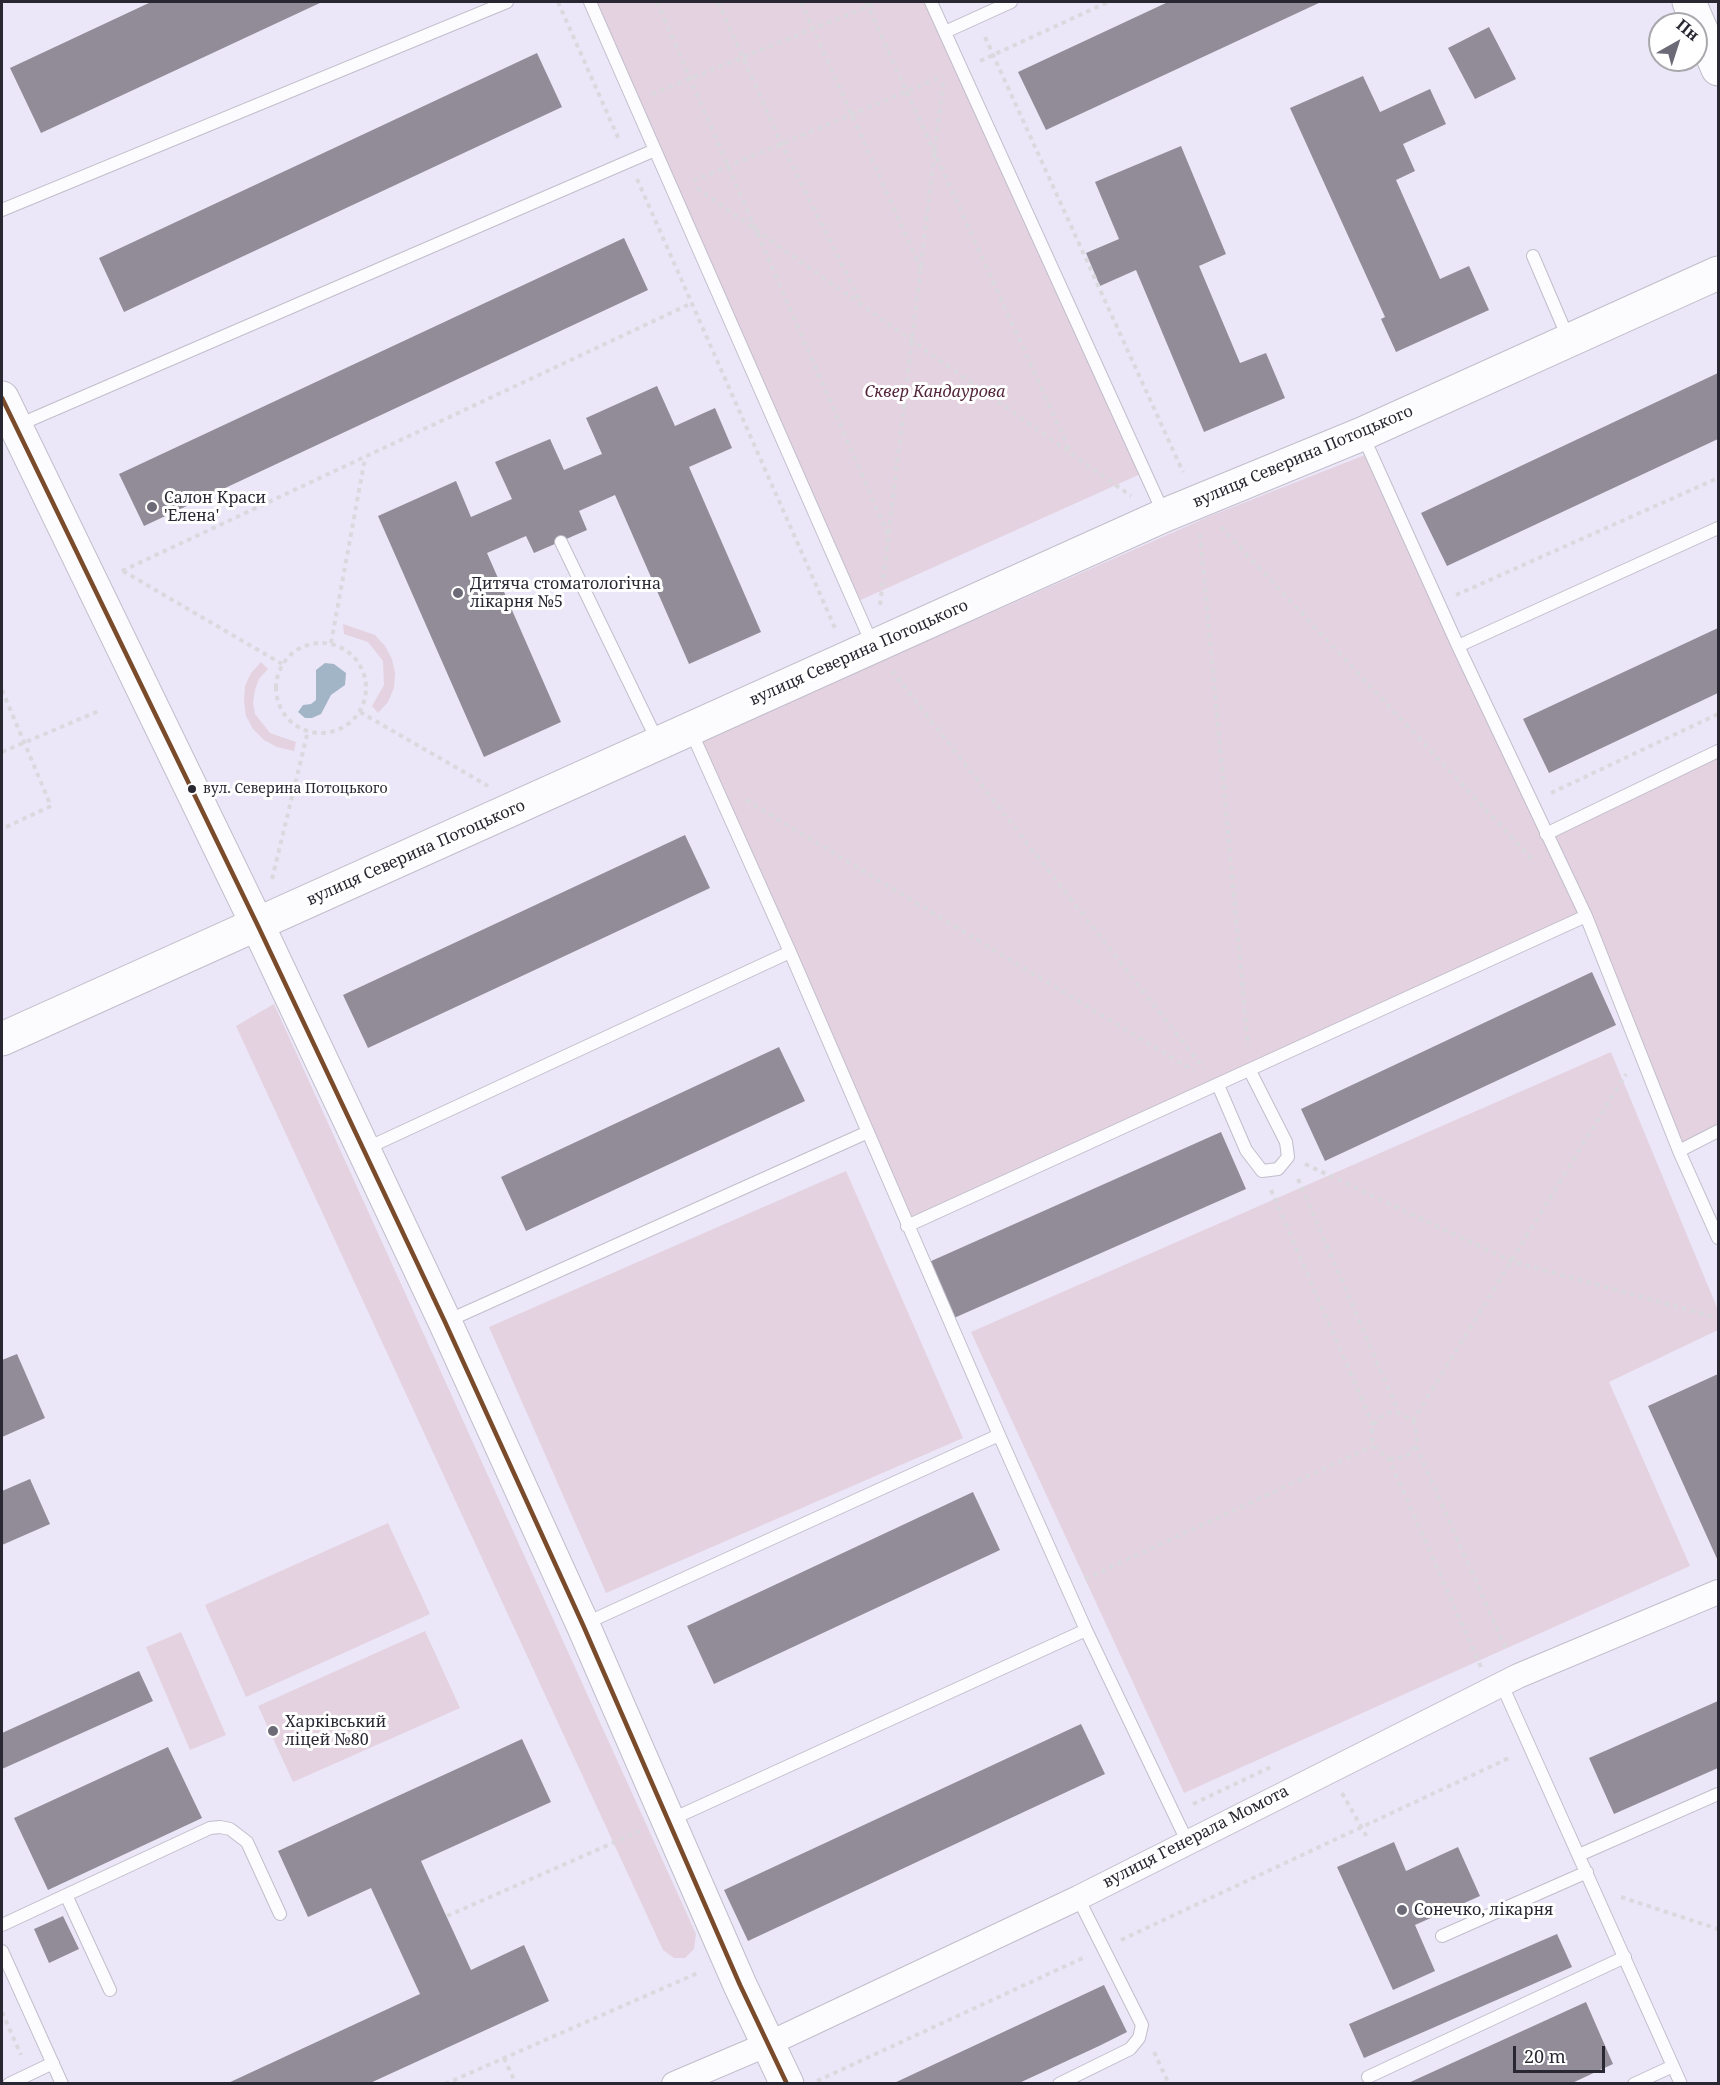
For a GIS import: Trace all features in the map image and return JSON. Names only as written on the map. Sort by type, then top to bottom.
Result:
[{"type":"street","points":[[1689,2],[1719,69]]},
{"type":"street","name":"вулиця Северина Потоцького","points":[[2,1039],[258,926],[861,652],[1151,508],[1197,501],[1362,434],[1719,273]]},
{"type":"street","points":[[2,398],[258,926],[445,1322],[583,1625],[657,1824],[787,2084]]},
{"type":"street","name":"вулиця Генерала Момота","points":[[674,2084],[768,2044],[1078,1898],[1187,1841],[1504,1684],[1719,1592]]},
{"type":"lane","points":[[2,210],[507,2]]},
{"type":"lane","points":[[590,2],[717,292],[861,652]]},
{"type":"lane","points":[[931,2],[962,68],[1151,508]]},
{"type":"lane","points":[[945,33],[1011,2]]},
{"type":"lane","points":[[15,427],[655,150]]},
{"type":"lane","points":[[1533,256],[1569,340]]},
{"type":"lane","points":[[1362,434],[1458,646],[1586,916],[1679,1151],[1719,1238]]},
{"type":"lane","points":[[1458,646],[1719,528]]},
{"type":"lane","points":[[561,542],[659,743]]},
{"type":"lane","points":[[690,728],[1086,1630],[1187,1841]]},
{"type":"lane","points":[[1546,834],[1719,750]]},
{"type":"lane","points":[[907,1226],[1586,916]]},
{"type":"lane","points":[[364,1150],[790,952]]},
{"type":"lane","points":[[1218,1085],[1246,1150],[1262,1171],[1278,1169],[1288,1156],[1286,1142],[1250,1071]]},
{"type":"lane","points":[[1679,1151],[1719,1131]]},
{"type":"lane","points":[[445,1322],[868,1132]]},
{"type":"lane","points":[[583,1625],[999,1435]]},
{"type":"lane","points":[[657,1824],[1086,1630]]},
{"type":"lane","points":[[1504,1684],[1682,2084]]},
{"type":"lane","points":[[1579,1855],[1719,1794]]},
{"type":"lane","points":[[2,1925],[210,1828],[220,1827],[230,1829],[247,1842],[280,1914]]},
{"type":"lane","points":[[1442,1936],[1587,1872]]},
{"type":"lane","points":[[66,1895],[110,1990]]},
{"type":"lane","points":[[1059,2084],[1130,2049],[1139,2038],[1142,2025],[1078,1898]]},
{"type":"lane","points":[[2,1951],[62,2084]]},
{"type":"lane","points":[[1368,2077],[1625,1957]]},
{"type":"lane","points":[[9,2084],[53,2063]]},
{"type":"lane","points":[[1634,2084],[1673,2066]]},
{"type":"path","points":[[558,2],[692,304],[861,652],[1218,1085]]},
{"type":"path","points":[[657,2],[890,537]]},
{"type":"path","points":[[718,2],[781,143],[863,306]]},
{"type":"path","points":[[801,2],[922,269]]},
{"type":"path","points":[[634,101],[867,4],[879,2]]},
{"type":"path","points":[[1108,2],[993,55],[689,183],[1151,508]]},
{"type":"path","points":[[867,4],[1070,452]]},
{"type":"path","points":[[976,18],[1197,501],[1537,864]]},
{"type":"path","points":[[879,612],[890,537],[944,76]]},
{"type":"path","points":[[282,664],[122,571],[717,292]]},
{"type":"path","points":[[331,643],[365,457]]},
{"type":"path","points":[[1439,603],[1719,478]]},
{"type":"path","points":[[1197,501],[1250,1071]]},
{"type":"path","points":[[331,643],[356,658],[363,670],[367,684],[360,712],[350,723],[337,730],[323,733],[308,731],[285,716],[279,704],[277,677],[282,664],[303,646],[331,643]]},
{"type":"path","points":[[2,690],[51,806],[2,829]]},
{"type":"path","points":[[2,752],[99,711]]},
{"type":"path","points":[[360,712],[491,788]]},
{"type":"path","points":[[1531,802],[1719,714]]},
{"type":"path","points":[[271,886],[308,731]]},
{"type":"path","points":[[712,780],[1218,1085]]},
{"type":"path","points":[[1413,1421],[1640,1052]]},
{"type":"path","points":[[1288,1156],[1511,1261],[1719,1318]]},
{"type":"path","points":[[1288,1156],[1398,1413]]},
{"type":"path","points":[[1262,1171],[1373,1426]]},
{"type":"path","points":[[1388,1413],[1398,1413],[1413,1421],[1417,1429],[1416,1446],[1504,1684],[1389,1459],[1373,1446],[1371,1436],[1373,1426],[1379,1418],[1388,1413]]},
{"type":"path","points":[[1067,1587],[1373,1446]]},
{"type":"path","points":[[1389,1459],[1405,1457],[1416,1446]]},
{"type":"path","points":[[1113,1944],[1531,1748]]},
{"type":"path","points":[[1174,1814],[1241,1780]]},
{"type":"path","points":[[447,1917],[657,1824]]},
{"type":"path","points":[[1594,1888],[1719,1929]]},
{"type":"path","points":[[812,2084],[1092,1953]]},
{"type":"path","points":[[445,2084],[711,1967]]},
{"type":"path","points":[[2,2012],[24,2063]]},
{"type":"path","points":[[504,2058],[516,2084]]},
{"type":"green space","name":"Сквер Кандаурова","points":[[590,2],[931,2],[1145,472],[854,603]]},
{"type":"green space","points":[[1370,453],[1547,833],[1718,751],[1718,1131],[1679,1151],[1586,916],[907,1226],[696,743],[1210,516]]},
{"type":"green space","points":[[343,624],[375,635],[385,646],[392,659],[395,673],[394,688],[388,702],[378,713],[372,706],[384,685],[383,661],[368,642],[344,634]]},
{"type":"green space","points":[[261,662],[268,669],[259,679],[255,690],[253,703],[255,714],[270,733],[296,742],[294,751],[277,747],[264,740],[253,729],[246,716],[245,686],[251,673]]},
{"type":"green space","points":[[274,1004],[696,1934],[694,1949],[685,1958],[674,1958],[663,1950],[236,1026]]},
{"type":"green space","points":[[1611,1052],[1718,1310],[1718,1330],[1609,1382],[1690,1566],[1184,1793],[971,1332]]},
{"type":"green space","points":[[846,1171],[963,1438],[606,1593],[489,1327]]},
{"type":"green space","points":[[388,1523],[430,1614],[246,1697],[205,1605]]},
{"type":"green space","points":[[425,1631],[460,1708],[293,1782],[258,1706]]},
{"type":"green space","points":[[181,1632],[226,1735],[190,1750],[146,1647]]},
{"type":"water","points":[[325,663],[334,664],[346,673],[345,685],[331,695],[321,714],[305,718],[298,712],[303,705],[311,704],[316,700],[316,670]]},
{"type":"building","points":[[151,2],[322,2],[41,133],[10,68]]},
{"type":"building","points":[[1168,2],[1321,2],[1046,130],[1018,72]]},
{"type":"building","points":[[1489,27],[1516,79],[1475,99],[1448,48]]},
{"type":"building","points":[[537,53],[562,107],[124,312],[99,258]]},
{"type":"building","points":[[1363,76],[1380,112],[1430,89],[1446,124],[1403,144],[1415,171],[1396,180],[1440,279],[1469,266],[1489,310],[1396,352],[1381,319],[1385,317],[1290,108]]},
{"type":"building","points":[[1181,146],[1226,254],[1199,266],[1240,363],[1266,353],[1285,398],[1204,432],[1136,270],[1100,286],[1086,253],[1119,239],[1095,182]]},
{"type":"building","points":[[624,238],[648,290],[144,526],[119,474]]},
{"type":"building","points":[[1718,373],[1718,439],[1447,566],[1421,513]]},
{"type":"building","name":"Дитяча стоматологiчна лiкарня №5","points":[[657,386],[675,426],[715,408],[732,448],[689,467],[761,632],[689,664],[615,495],[579,511],[587,530],[534,553],[526,536],[487,553],[561,722],[484,757],[378,516],[456,481],[471,517],[512,499],[495,462],[550,439],[564,470],[602,454],[586,418]]},
{"type":"building","points":[[1718,628],[1718,693],[1549,773],[1523,719]]},
{"type":"building","points":[[685,835],[710,888],[368,1048],[343,995]]},
{"type":"building","points":[[1592,972],[1616,1025],[1325,1161],[1301,1109]]},
{"type":"building","points":[[779,1047],[805,1101],[526,1231],[501,1177]]},
{"type":"building","points":[[1221,1132],[1246,1189],[954,1318],[929,1262]]},
{"type":"building","points":[[17,1354],[45,1418],[2,1437],[2,1360]]},
{"type":"building","points":[[1718,1374],[1718,1561],[1648,1406]]},
{"type":"building","points":[[30,1479],[50,1524],[2,1545],[2,1491]]},
{"type":"building","points":[[973,1492],[1000,1550],[714,1684],[687,1626]]},
{"type":"building","points":[[139,1671],[153,1701],[2,1769],[2,1733]]},
{"type":"building","points":[[1718,1701],[1718,1768],[1614,1814],[1589,1758]]},
{"type":"building","points":[[1081,1724],[1105,1774],[748,1941],[724,1890]]},
{"type":"building","points":[[522,1739],[551,1802],[421,1861],[471,1970],[524,1945],[549,2001],[368,2084],[226,2084],[420,1994],[371,1888],[308,1917],[278,1851]]},
{"type":"building","points":[[168,1747],[202,1818],[48,1890],[14,1818]]},
{"type":"building","name":"Сонечко, лікарня","points":[[1394,1842],[1406,1871],[1458,1847],[1480,1896],[1415,1925],[1435,1971],[1393,1990],[1337,1867]]},
{"type":"building","points":[[63,1916],[79,1949],[49,1963],[34,1929]]},
{"type":"building","points":[[1557,1934],[1572,1967],[1364,2058],[1349,2024]]},
{"type":"building","points":[[1104,1985],[1127,2032],[1099,2046],[1017,2084],[892,2084]]},
{"type":"building","points":[[1586,2002],[1613,2064],[1570,2084],[1406,2084]]},
{"type":"transit line","points":[[2,398],[258,926],[445,1322],[583,1625],[740,1985],[787,2084]]},
{"type":"place","name":"Салон Краси 'Елена'","points":[[152,507]]},
{"type":"place","name":"Дитяча стоматологiчна лiкарня №5","points":[[458,593]]},
{"type":"place","name":"вул. Северина Потоцького","points":[[192,789]]},
{"type":"place","name":"Харківський ліцей №80","points":[[273,1731]]},
{"type":"place","name":"Сонечко, лікарня","points":[[1402,1910]]}]
